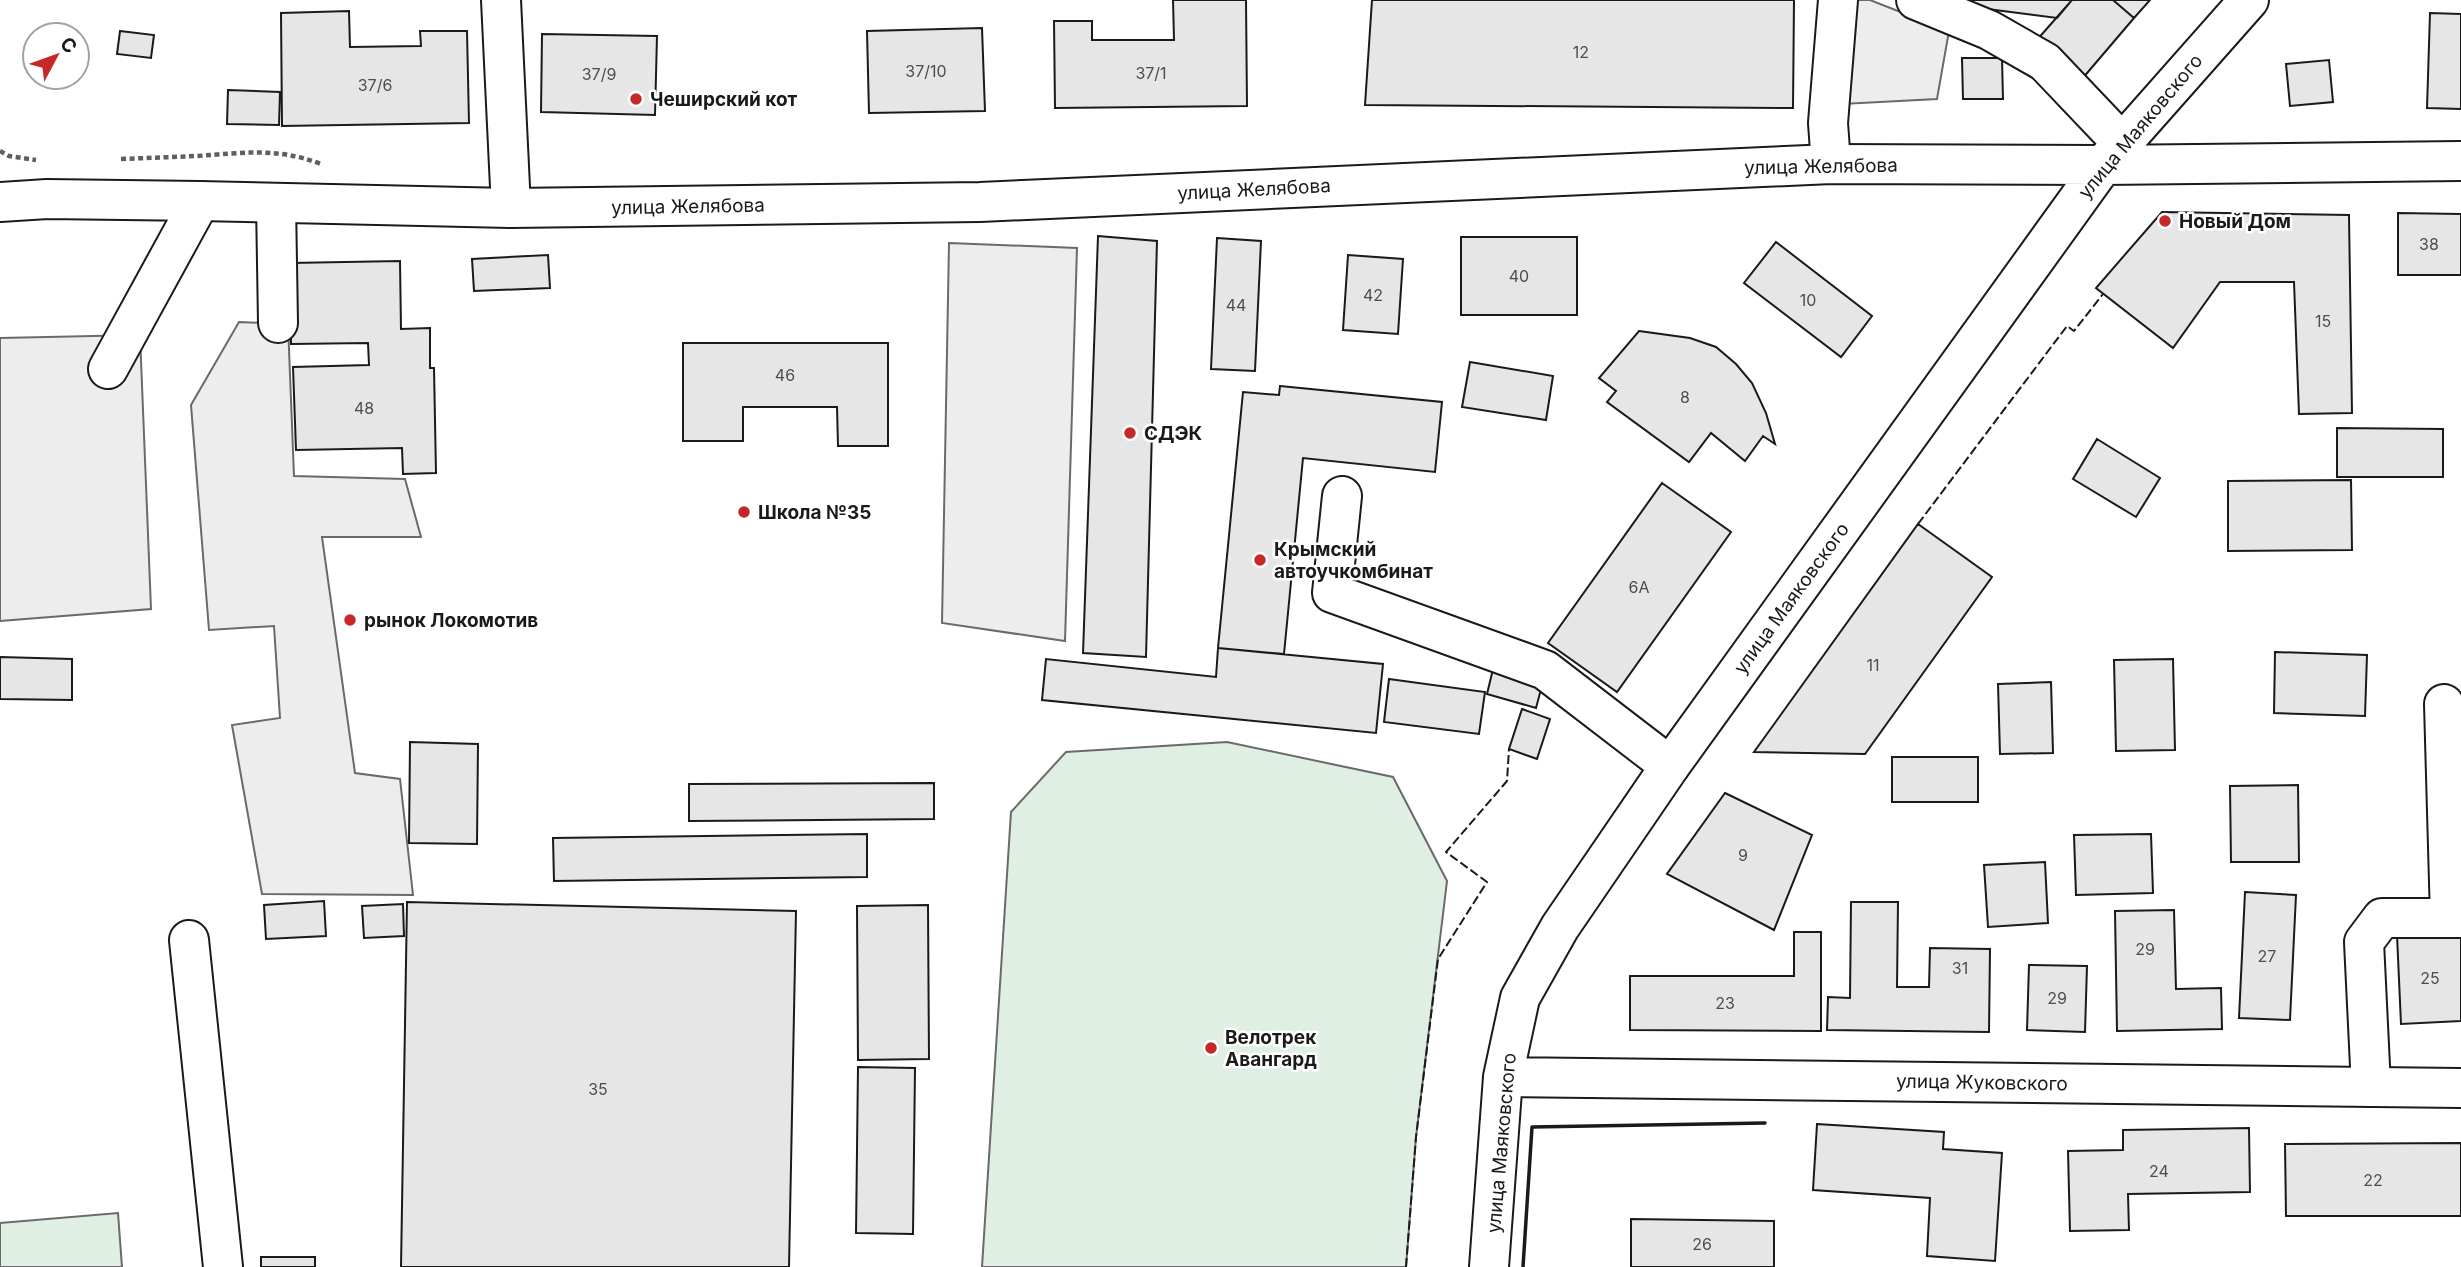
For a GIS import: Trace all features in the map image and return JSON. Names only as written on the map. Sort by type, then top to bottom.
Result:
[{"type":"main road","points":[[501,0],[511,208]]},
{"type":"main road","points":[[1831,164],[1828,123],[1838,0]]},
{"type":"main road","points":[[1916,0],[1989,30],[2045,62],[2112,154]]},
{"type":"main road","name":"улица Маяковского","points":[[1489,1267],[1503,1077],[1520,998],[1560,927],[1670,766],[2112,154],[2249,0]]},
{"type":"main road","name":"улица Желябова","points":[[47,199],[511,208],[980,202],[2112,154],[2461,161]]},
{"type":"main road","points":[[0,185],[47,199]]},
{"type":"main road","points":[[0,202],[47,199]]},
{"type":"main road","points":[[108,369],[200,201]]},
{"type":"main road","points":[[276,203],[278,323]]},
{"type":"main road","points":[[1342,496],[1332,593],[1545,670],[1670,766]]},
{"type":"main road","points":[[2371,1087],[2364,942],[2382,918],[2455,918],[2444,704]]},
{"type":"main road","points":[[189,940],[223,1267]]},
{"type":"main road","name":"улица Жуковского","points":[[1503,1077],[2461,1088]]},
{"type":"green space","name":"Велотрек Авангард","points":[[1227,742],[1393,777],[1447,881],[1416,1137],[1406,1267],[982,1267],[1011,812],[1066,752]]},
{"type":"green space","points":[[118,1213],[122,1267],[0,1267],[0,1223]]},
{"type":"shaded area","points":[[1837,0],[1870,0],[1949,31],[1937,99],[1823,105]]},
{"type":"shaded area","points":[[949,243],[1077,248],[1065,641],[942,623]]},
{"type":"shaded area","points":[[239,322],[288,324],[294,476],[405,479],[421,537],[322,537],[355,773],[400,779],[413,895],[262,894],[232,725],[280,718],[274,626],[209,630],[191,405]]},
{"type":"shaded area","points":[[140,335],[151,609],[0,621],[0,338]]},
{"type":"building","points":[[1173,0],[1246,0],[1247,106],[1055,108],[1054,21],[1092,21],[1092,40],[1174,40]]},
{"type":"building","points":[[1372,0],[1794,0],[1793,108],[1365,105]]},
{"type":"building","points":[[1941,0],[2072,0],[2057,18],[1941,3]]},
{"type":"building","points":[[2072,0],[2113,0],[2134,18],[2082,79],[2036,41]]},
{"type":"building","points":[[2113,0],[2150,0],[2134,18]]},
{"type":"building","points":[[349,11],[350,47],[421,46],[420,31],[467,31],[469,123],[282,126],[281,13]]},
{"type":"building","points":[[2430,13],[2461,14],[2461,109],[2427,108]]},
{"type":"building","points":[[982,28],[985,111],[869,113],[867,31]]},
{"type":"building","points":[[120,31],[154,35],[151,58],[117,54]]},
{"type":"building","points":[[542,34],[657,36],[655,115],[541,112]]},
{"type":"building","points":[[1962,58],[2002,58],[2003,99],[1963,99]]},
{"type":"building","points":[[2329,60],[2333,102],[2290,106],[2286,64]]},
{"type":"building","points":[[228,90],[280,92],[279,125],[227,124]]},
{"type":"building","points":[[2162,212],[2349,215],[2352,413],[2299,414],[2294,282],[2220,282],[2173,348],[2096,288]]},
{"type":"building","points":[[2398,213],[2461,214],[2461,275],[2398,275]]},
{"type":"building","points":[[1098,236],[1157,241],[1146,657],[1083,653]]},
{"type":"building","points":[[1461,237],[1577,237],[1577,315],[1461,315]]},
{"type":"building","points":[[1217,238],[1261,241],[1255,371],[1211,369]]},
{"type":"building","points":[[1776,242],[1872,316],[1841,357],[1744,283]]},
{"type":"building","points":[[548,255],[550,288],[474,291],[472,259]]},
{"type":"building","points":[[1348,255],[1403,259],[1398,334],[1343,330]]},
{"type":"building","points":[[400,261],[401,329],[430,328],[430,368],[434,368],[436,473],[403,474],[402,448],[296,450],[293,367],[369,365],[368,343],[291,344],[290,263]]},
{"type":"building","points":[[1639,331],[1690,338],[1716,347],[1736,364],[1752,383],[1766,413],[1775,444],[1763,436],[1745,461],[1711,433],[1689,462],[1607,402],[1616,391],[1599,378]]},
{"type":"building","points":[[683,343],[888,343],[888,446],[838,446],[837,407],[743,407],[743,441],[683,441]]},
{"type":"building","points":[[1470,362],[1553,376],[1546,420],[1462,407]]},
{"type":"building","name":"Крымский автоучкомбинат","points":[[1280,386],[1442,402],[1435,472],[1303,458],[1284,654],[1218,648],[1243,392],[1279,395]]},
{"type":"building","points":[[2337,428],[2443,429],[2443,477],[2337,477]]},
{"type":"building","points":[[2097,439],[2160,478],[2136,517],[2073,479]]},
{"type":"building","points":[[2351,480],[2352,550],[2228,551],[2228,481]]},
{"type":"building","points":[[1662,483],[1731,532],[1617,692],[1548,643]]},
{"type":"building","points":[[1918,524],[1992,577],[1865,754],[1754,752]]},
{"type":"building","points":[[1218,648],[1383,664],[1376,733],[1042,700],[1046,659],[1216,677]]},
{"type":"building","points":[[2275,652],[2367,655],[2365,716],[2274,713]]},
{"type":"building","points":[[0,657],[72,659],[72,700],[0,699]]},
{"type":"building","points":[[2173,659],[2175,750],[2116,751],[2114,660]]},
{"type":"building","points":[[1494,665],[1544,678],[1536,708],[1487,694]]},
{"type":"building","points":[[1389,679],[1485,692],[1479,734],[1384,722]]},
{"type":"building","points":[[2051,682],[2053,753],[2000,754],[1998,684]]},
{"type":"building","points":[[1522,709],[1550,719],[1537,759],[1509,749]]},
{"type":"building","points":[[410,742],[478,744],[477,844],[409,843]]},
{"type":"building","points":[[1892,757],[1978,757],[1978,802],[1892,802]]},
{"type":"building","points":[[934,783],[934,819],[689,821],[689,784]]},
{"type":"building","points":[[2298,785],[2299,862],[2231,862],[2230,786]]},
{"type":"building","points":[[1725,793],[1812,835],[1774,930],[1667,874]]},
{"type":"building","points":[[867,834],[867,877],[554,881],[553,838]]},
{"type":"building","points":[[2151,834],[2153,893],[2076,895],[2074,835]]},
{"type":"building","points":[[2045,862],[2048,923],[1988,927],[1984,865]]},
{"type":"building","points":[[2245,892],[2296,895],[2290,1020],[2239,1018]]},
{"type":"building","points":[[324,901],[326,936],[266,939],[264,905]]},
{"type":"building","points":[[407,902],[796,911],[789,1267],[401,1267]]},
{"type":"building","points":[[1851,902],[1898,902],[1897,987],[1929,987],[1930,948],[1990,949],[1989,1032],[1827,1030],[1828,997],[1850,998]]},
{"type":"building","points":[[403,904],[404,936],[364,938],[362,906]]},
{"type":"building","points":[[928,905],[929,1059],[858,1060],[857,906]]},
{"type":"building","points":[[2174,910],[2176,989],[2221,988],[2222,1029],[2117,1031],[2115,911]]},
{"type":"building","points":[[1794,932],[1821,932],[1821,1031],[1630,1030],[1630,976],[1794,976]]},
{"type":"building","points":[[2461,932],[2461,1021],[2401,1024],[2397,935]]},
{"type":"building","points":[[2029,965],[2087,966],[2085,1032],[2027,1030]]},
{"type":"building","points":[[858,1067],[915,1068],[913,1234],[856,1233]]},
{"type":"building","points":[[1817,1124],[1944,1132],[1943,1149],[2002,1153],[1995,1261],[1927,1256],[1930,1198],[1813,1190]]},
{"type":"building","points":[[2249,1128],[2250,1192],[2128,1194],[2129,1230],[2070,1231],[2068,1151],[2123,1150],[2123,1130]]},
{"type":"building","points":[[2461,1143],[2461,1216],[2286,1216],[2285,1144]]},
{"type":"building","points":[[1631,1219],[1774,1221],[1774,1267],[1631,1267]]},
{"type":"building","points":[[261,1257],[315,1257],[315,1267],[261,1267]]},
{"type":"fence","points":[[1918,524],[2067,326],[2074,331],[2103,294]]},
{"type":"fence","points":[[1406,1267],[1416,1137],[1438,959],[1487,882],[1446,852],[1507,781],[1509,749]]},
{"type":"wall","points":[[1523,1267],[1532,1127],[1765,1123]]},
{"type":"place","name":"Чеширский кот","points":[[636,99]]},
{"type":"place","name":"Новый Дом","points":[[2165,221]]},
{"type":"place","name":"СДЭК","points":[[1130,433]]},
{"type":"place","name":"Школа №35","points":[[744,512]]},
{"type":"place","name":"Крымский автоучкомбинат","points":[[1260,560]]},
{"type":"place","name":"рынок Локомотив","points":[[350,620]]},
{"type":"place","name":"Велотрек Авангард","points":[[1211,1048]]}]
